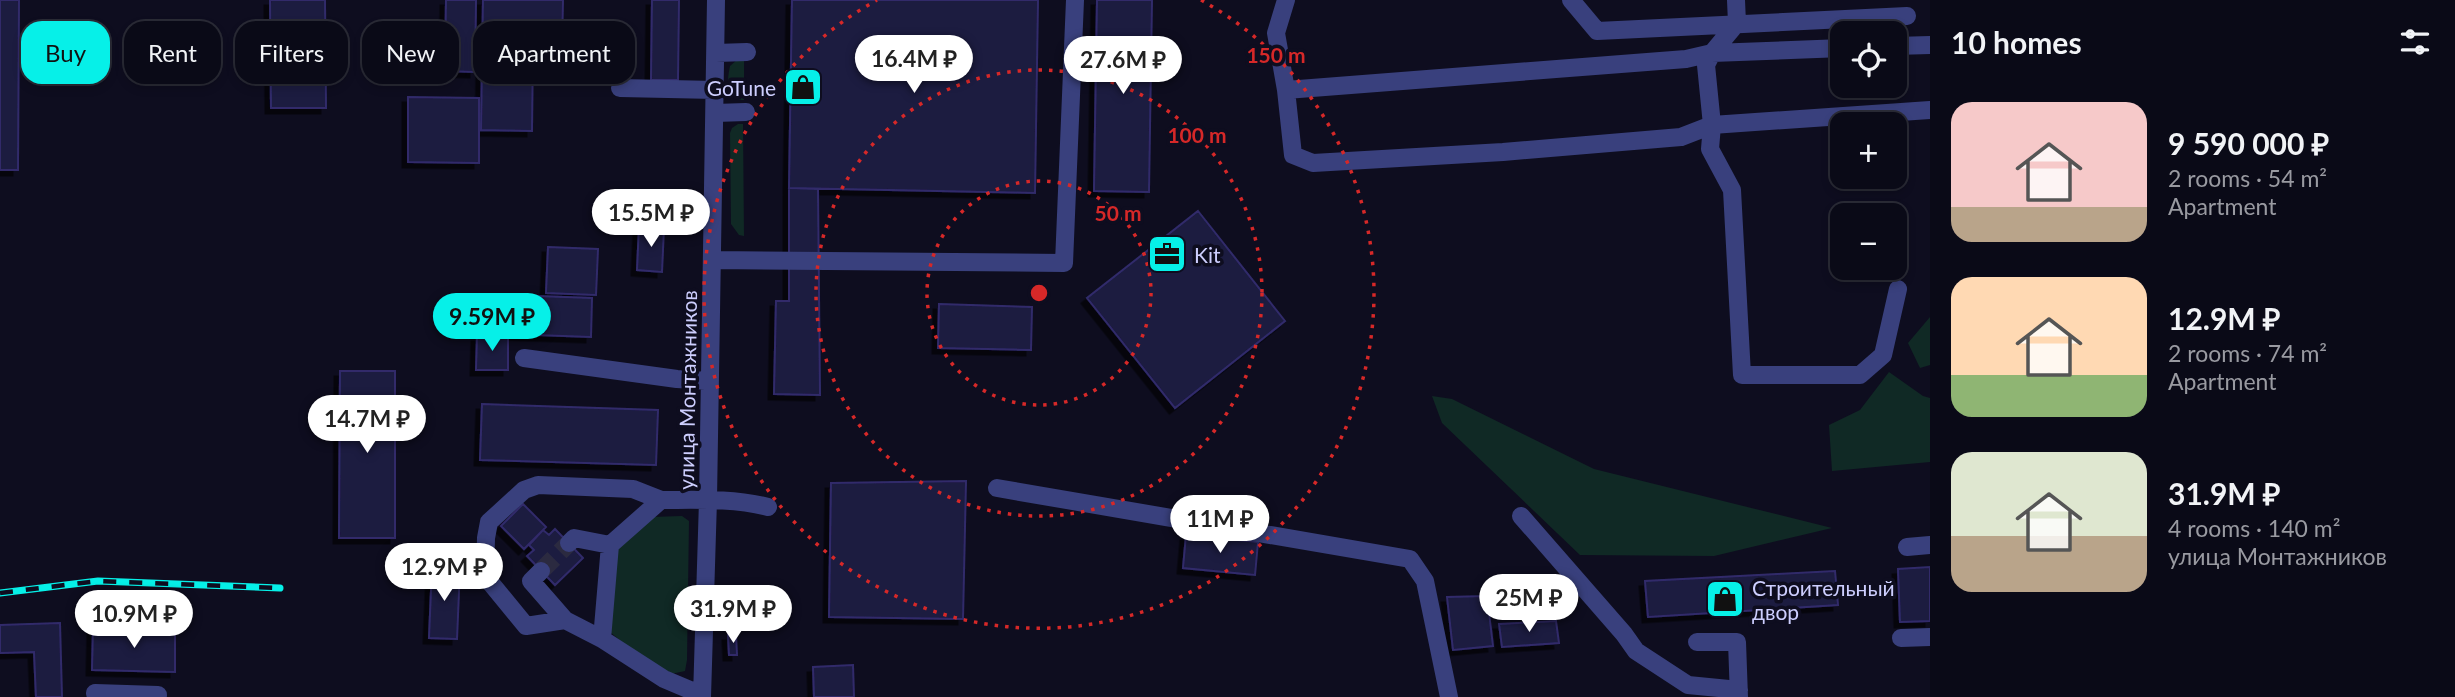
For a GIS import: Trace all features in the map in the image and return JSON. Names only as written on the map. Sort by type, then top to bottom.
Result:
[{"type":"street","name":"улица Монтажников","points":[[702,696],[716,0]]},
{"type":"street","points":[[712,260],[1064,263],[1074,0]]},
{"type":"street","points":[[1286,0],[1276,33],[1293,155],[1313,163],[1503,152],[1681,137],[1712,125],[1930,110]]},
{"type":"street","points":[[1572,0],[1597,31],[1907,16]]},
{"type":"street","points":[[1736,0],[1737,23],[1712,53],[1706,65],[1712,125],[1710,149],[1732,190],[1742,375],[1860,375],[1882,355],[1898,289]]},
{"type":"street","points":[[1907,46],[1930,45]]},
{"type":"street","points":[[1286,90],[1686,59],[1712,53],[1830,48]]},
{"type":"street","points":[[716,52],[747,52]]},
{"type":"street","points":[[620,88],[716,90]]},
{"type":"street","points":[[715,113],[747,112]]},
{"type":"street","points":[[524,358],[709,381]]},
{"type":"street","points":[[565,620],[526,626],[485,576],[489,522],[524,491],[538,485],[633,489],[661,500],[755,503],[768,507]]},
{"type":"street","points":[[997,488],[1409,559],[1425,581],[1449,697]]},
{"type":"street","points":[[602,639],[610,545],[661,500]]},
{"type":"street","points":[[1521,516],[1636,651],[1688,685],[1739,693],[1737,642],[1697,642]]},
{"type":"street","points":[[569,543],[574,538],[610,545]]},
{"type":"street","points":[[1907,547],[1930,545]]},
{"type":"street","points":[[541,571],[531,581],[565,620],[602,639],[664,679],[702,696]]},
{"type":"street","points":[[1901,638],[1930,637]]},
{"type":"street","points":[[96,697],[96,693],[158,695]]},
{"type":"green space","points":[[738,59],[744,59],[744,100],[733,96],[729,88],[730,66]]},
{"type":"green space","points":[[738,124],[743,124],[744,236],[739,235],[731,224],[730,133]]},
{"type":"green space","points":[[1930,317],[1930,365],[1920,368],[1908,343]]},
{"type":"green space","points":[[1889,372],[1930,398],[1930,462],[1832,471],[1829,425],[1860,410]]},
{"type":"green space","points":[[1432,396],[1452,399],[1594,469],[1832,528],[1714,556],[1580,555],[1442,423]]},
{"type":"green space","points":[[682,516],[689,521],[687,660],[685,671],[671,674],[643,659],[610,632],[611,554],[651,517]]},
{"type":"building","points":[[0,0],[19,0],[18,170],[0,170]]},
{"type":"building","points":[[270,0],[325,0],[325,21],[270,21]]},
{"type":"building","points":[[446,0],[476,0],[476,21],[473,21],[473,72],[459,71],[459,21],[446,21]]},
{"type":"building","points":[[483,0],[563,0],[563,21],[483,21]]},
{"type":"building","points":[[652,0],[679,0],[678,80],[651,80]]},
{"type":"building","points":[[792,0],[1038,0],[1035,193],[789,188]]},
{"type":"building","points":[[1097,0],[1152,0],[1149,192],[1094,191]]},
{"type":"building","points":[[271,84],[326,84],[326,108],[271,108]]},
{"type":"building","points":[[482,84],[533,84],[532,131],[481,130]]},
{"type":"building","points":[[408,97],[479,98],[479,163],[408,162]]},
{"type":"building","points":[[789,188],[818,189],[820,395],[774,394],[776,301],[789,301]]},
{"type":"building","points":[[1198,211],[1285,321],[1175,408],[1087,298]]},
{"type":"building","points":[[639,227],[664,228],[662,272],[637,270]]},
{"type":"building","points":[[548,247],[598,249],[596,295],[546,293]]},
{"type":"building","points":[[478,294],[592,298],[591,337],[476,333]]},
{"type":"building","points":[[939,304],[1032,307],[1031,350],[938,348]]},
{"type":"building","points":[[477,336],[508,336],[508,370],[476,370]]},
{"type":"building","points":[[340,371],[395,371],[395,538],[339,538]]},
{"type":"building","points":[[482,404],[658,410],[656,465],[480,460]]},
{"type":"building","points":[[966,481],[963,619],[829,617],[831,483]]},
{"type":"building","points":[[523,504],[546,527],[524,549],[501,526]]},
{"type":"building","points":[[555,529],[583,558],[555,585],[527,556],[534,550],[529,545],[543,530],[549,535]]},
{"type":"building","points":[[1186,535],[1258,542],[1255,575],[1183,568]]},
{"type":"building","points":[[432,567],[460,568],[457,639],[429,638]]},
{"type":"building","points":[[1930,567],[1930,621],[1900,622],[1898,569]]},
{"type":"building","points":[[1835,571],[1838,605],[1648,617],[1645,581]]},
{"type":"building","points":[[1487,596],[1493,646],[1453,650],[1447,597]]},
{"type":"building","points":[[1556,621],[1559,643],[1502,647],[1499,624]]},
{"type":"building","points":[[60,623],[62,697],[36,697],[34,652],[0,653],[0,625]]},
{"type":"building","points":[[93,628],[175,630],[175,672],[92,670]]},
{"type":"building","points":[[728,635],[736,635],[737,655],[729,655]]},
{"type":"building","points":[[853,665],[854,697],[814,697],[813,667]]},
{"type":"tunnel","points":[[541,571],[569,543]]},
{"type":"railway","points":[[0,593],[98,581],[280,588]]},
{"type":"place","name":"GoTune","points":[[803,87]]},
{"type":"place","name":"Kit","points":[[1167,254]]},
{"type":"place","name":"Строительный двор","points":[[1725,599]]}]
